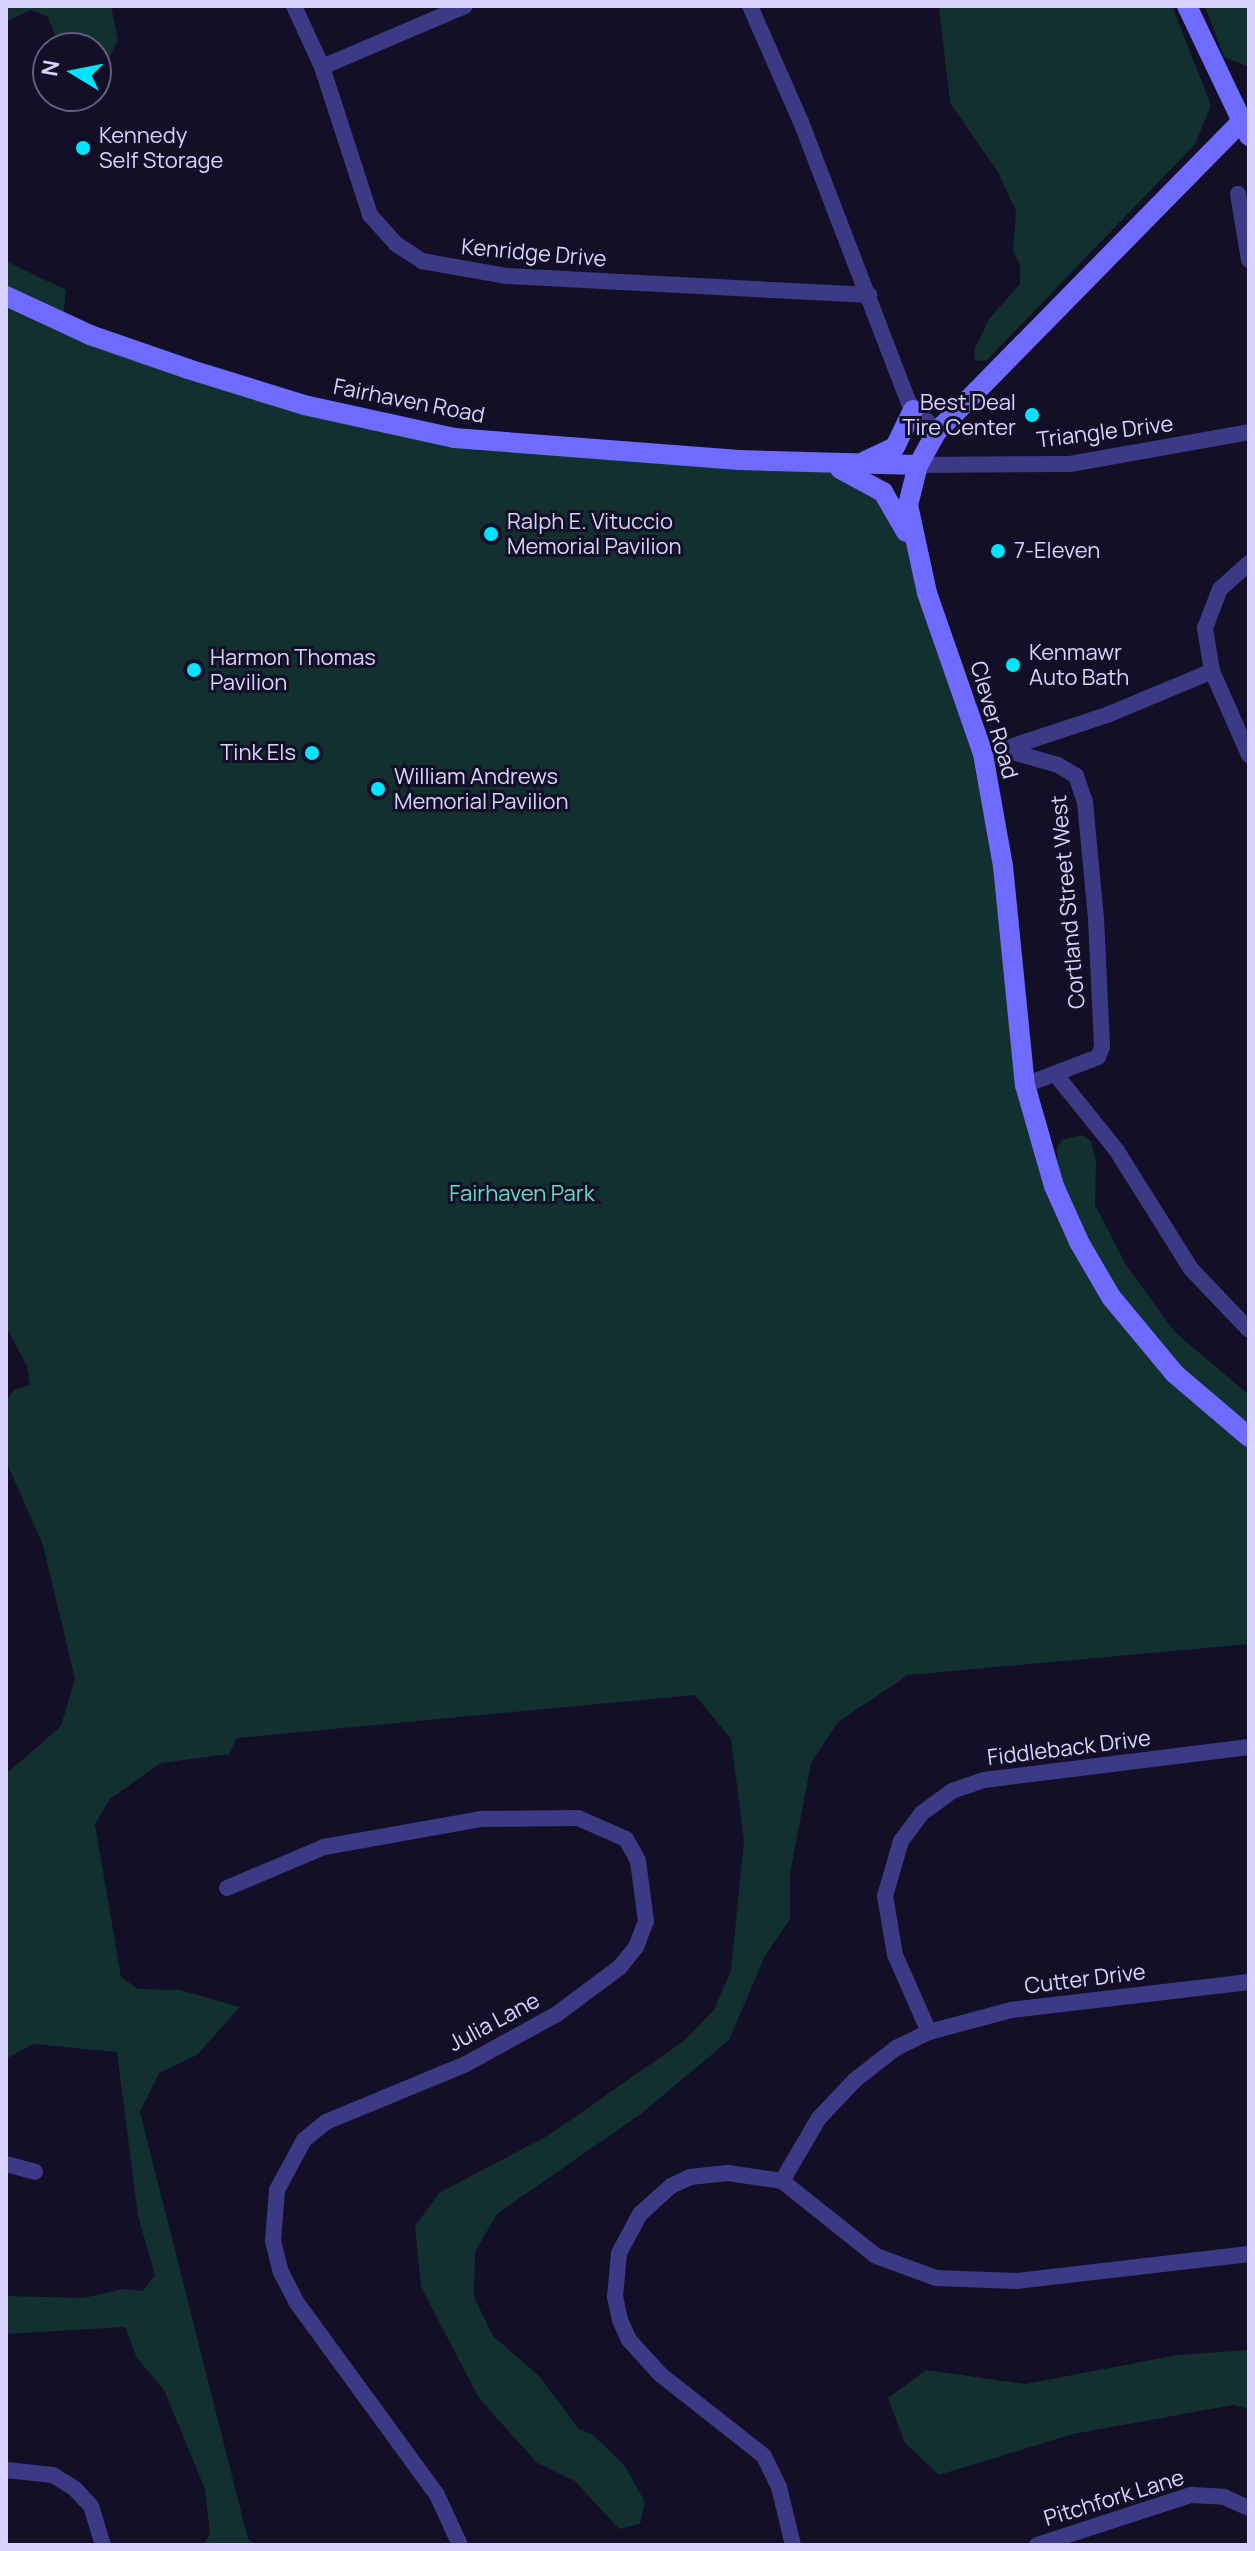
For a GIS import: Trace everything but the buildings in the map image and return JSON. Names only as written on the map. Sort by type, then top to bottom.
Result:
[{"type":"street","name":"Kenridge Drive","points":[[294,6],[322,67],[370,215],[396,244],[422,261],[506,276],[870,295]]},
{"type":"street","points":[[322,67],[465,6]]},
{"type":"street","points":[[750,6],[870,295],[913,410],[937,431]]},
{"type":"street","points":[[1187,6],[1244,130]]},
{"type":"street","name":"Clever Road","points":[[1244,130],[937,431],[918,465],[908,505],[914,550],[992,752],[1025,1085],[1054,1186],[1079,1242],[1111,1297],[1175,1374],[1249,1437]]},
{"type":"street","points":[[1238,194],[1249,260]]},
{"type":"street","name":"Fairhaven Road","points":[[6,296],[90,335],[180,367],[304,405],[454,438],[825,464],[918,465]]},
{"type":"street","points":[[850,465],[880,458],[895,447],[913,410]]},
{"type":"street","name":"Triangle Drive","points":[[918,465],[1070,464],[1249,432]]},
{"type":"street","points":[[825,464],[863,477],[883,492],[914,550]]},
{"type":"street","points":[[1249,563],[1220,589],[1210,608],[1205,628],[1212,671],[1249,755]]},
{"type":"street","points":[[992,752],[1107,715],[1212,671]]},
{"type":"street","name":"Cortland Street West","points":[[992,752],[1067,770],[1076,776],[1085,802],[1102,1047],[1091,1063],[1025,1085]]},
{"type":"street","points":[[1056,1075],[1117,1151],[1191,1269],[1249,1330]]},
{"type":"street","name":"Fiddleback Drive","points":[[929,2032],[895,1955],[885,1896],[901,1841],[922,1813],[952,1791],[984,1780],[1249,1747]]},
{"type":"street","name":"Julia Lane","points":[[227,1888],[324,1847],[481,1819],[578,1818],[626,1839],[638,1861],[646,1921],[636,1947],[620,1967],[557,2014],[466,2064],[326,2122],[304,2140],[277,2190],[273,2241],[281,2272],[297,2303],[437,2495],[460,2545]]},
{"type":"street","name":"Cutter Drive","points":[[929,2032],[1011,2010],[1249,1982]]},
{"type":"street","points":[[782,2181],[819,2118],[855,2080],[896,2048],[929,2032]]},
{"type":"street","points":[[6,2164],[35,2172]]},
{"type":"street","points":[[793,2545],[779,2487],[764,2456],[642,2357],[629,2340],[615,2297],[619,2253],[640,2214],[671,2186],[710,2174],[782,2181],[866,2249],[936,2278],[1016,2281],[1249,2254]]},
{"type":"street","points":[[6,2470],[53,2475],[75,2489],[91,2506],[103,2545]]},
{"type":"street","name":"Pitchfork Lane","points":[[1037,2545],[1191,2495],[1224,2497],[1249,2508]]},
{"type":"green space","points":[[6,6],[111,6],[118,40],[112,52],[112,32],[54,32],[48,17],[31,10],[6,22]]},
{"type":"green space","points":[[939,6],[1172,6],[1211,105],[1195,144],[987,360],[975,361],[974,350],[989,319],[1020,284],[1020,265],[1013,251],[1016,211],[998,172],[950,103]]},
{"type":"green space","points":[[1205,6],[1249,6],[1249,67],[1224,57]]},
{"type":"green space","points":[[6,261],[66,290],[63,319],[6,291]]},
{"type":"green space","name":"Fairhaven Park","points":[[6,296],[90,335],[379,423],[781,461],[863,477],[898,516],[983,754],[1036,1129],[1111,1297],[1249,1437],[1249,1644],[908,1675],[838,1722],[811,1763],[790,1874],[790,1919],[765,1956],[729,2040],[642,2113],[497,2214],[475,2252],[474,2297],[493,2336],[540,2377],[579,2429],[593,2435],[624,2465],[645,2502],[640,2524],[619,2529],[575,2481],[537,2463],[479,2398],[421,2287],[415,2226],[439,2193],[549,2135],[685,2040],[714,2010],[731,1970],[744,1840],[731,1739],[695,1695],[237,1738],[229,1754],[161,1763],[110,1799],[95,1824],[121,1977],[138,1989],[180,1990],[240,2007],[197,2055],[159,2073],[140,2112],[248,2539],[257,2545],[204,2545],[210,2533],[205,2489],[164,2390],[137,2358],[125,2327],[6,2334],[6,2296],[83,2298],[124,2289],[143,2291],[155,2275],[138,2216],[117,2052],[33,2044],[6,2059],[6,1774],[61,1726],[75,1679],[43,1545],[6,1461],[6,1401],[14,1390],[30,1385],[27,1366],[6,1327]]},
{"type":"green space","points":[[1082,1135],[1091,1141],[1096,1162],[1095,1205],[1126,1265],[1175,1332],[1249,1395],[1249,1431],[1178,1370],[1114,1294],[1058,1184],[1057,1148],[1062,1140]]},
{"type":"green space","points":[[1249,2350],[1249,2409],[1233,2405],[1073,2434],[939,2475],[905,2443],[888,2398],[926,2370],[1025,2384],[1178,2355]]},
{"type":"place","name":"Kennedy Self Storage","points":[[83,148]]},
{"type":"place","name":"Best Deal Tire Center","points":[[1032,415]]},
{"type":"place","name":"Ralph E. Vituccio Memorial Pavilion","points":[[491,534]]},
{"type":"place","name":"7-Eleven","points":[[998,551]]},
{"type":"place","name":"Kenmawr Auto Bath","points":[[1013,665]]},
{"type":"place","name":"Harmon Thomas Pavilion","points":[[194,670]]},
{"type":"place","name":"Tink Els","points":[[312,753]]},
{"type":"place","name":"William Andrews Memorial Pavilion","points":[[378,789]]}]
